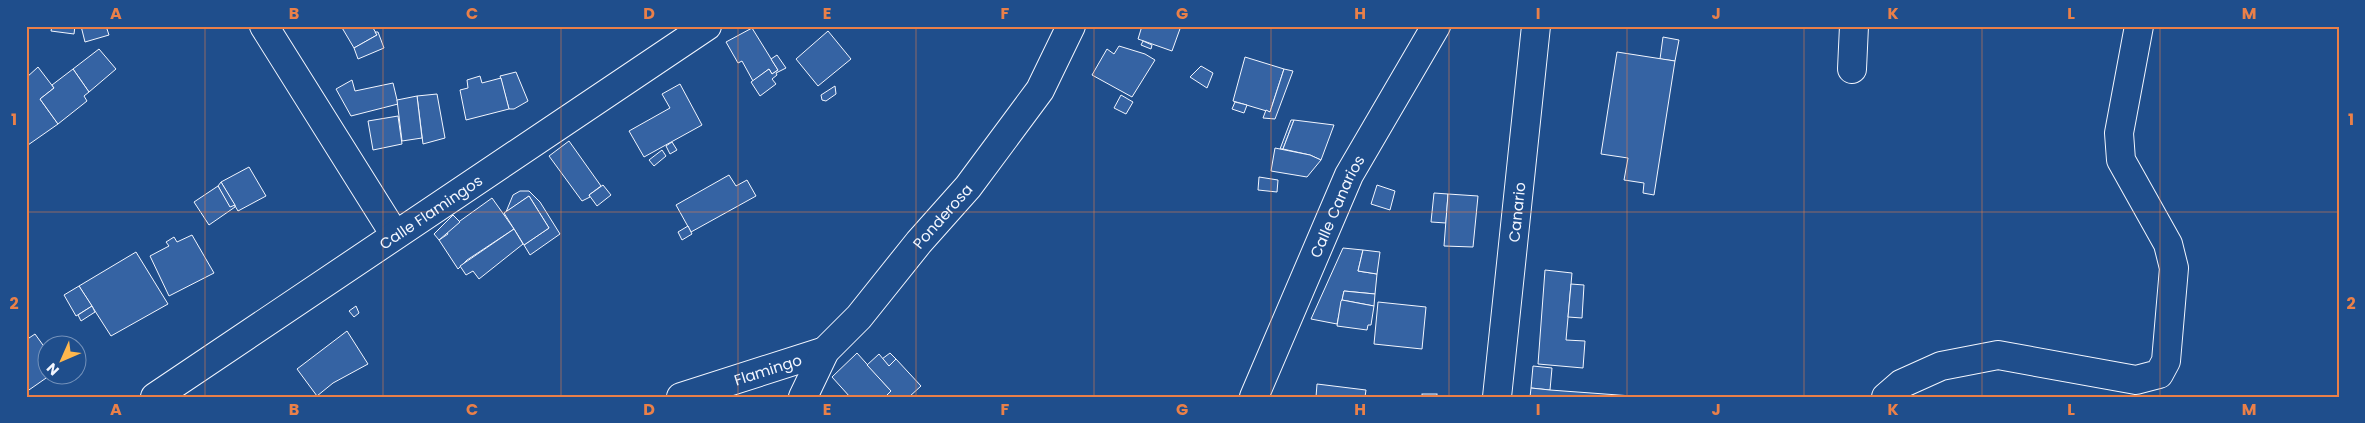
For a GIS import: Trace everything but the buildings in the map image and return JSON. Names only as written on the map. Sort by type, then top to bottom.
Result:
[{"type":"street","points":[[264,26],[395,235]]},
{"type":"street","name":"Calle Flamingos","points":[[164,393],[395,235],[707,26]]},
{"type":"street","name":"Ponderosa","points":[[803,397],[825,351],[859,317],[968,187],[1040,90],[1071,26]]},
{"type":"street","name":"Calle Canarios","points":[[1254,397],[1349,175],[1436,26]]},
{"type":"street","name":"Canario","points":[[1497,397],[1536,26]]},
{"type":"street","points":[[1852,69],[1854,26]]},
{"type":"street","points":[[1886,397],[1901,384],[1941,366],[1998,355],[2136,380],[2159,374],[2166,361],[2174,268],[2168,244],[2121,160],[2119,133],[2139,26]]},
{"type":"street","name":"Flamingo","points":[[681,397],[825,351]]}]
